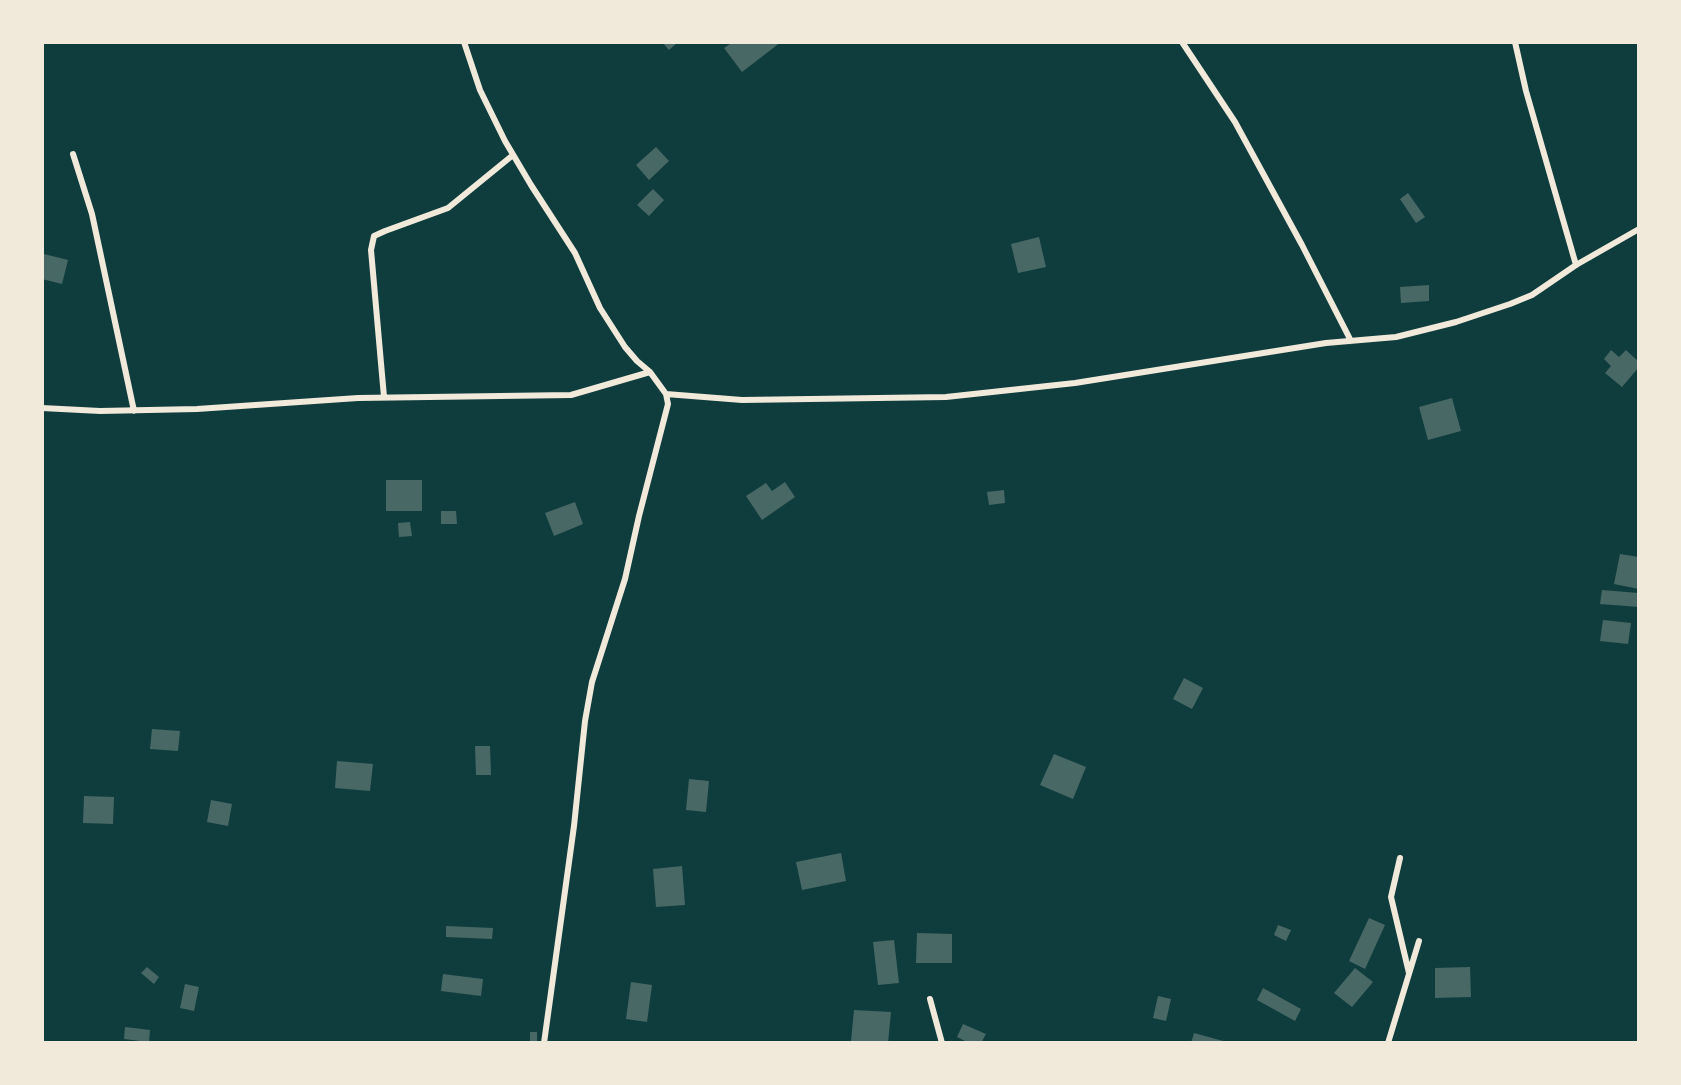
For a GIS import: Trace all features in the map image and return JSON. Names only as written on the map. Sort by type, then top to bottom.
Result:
[{"type":"street","points":[[464,42],[480,90],[513,155],[575,253],[600,308],[625,347],[650,372],[666,394],[668,404],[625,579],[592,682],[544,1043]]},
{"type":"street","points":[[1182,42],[1235,122],[1302,244],[1351,341]]},
{"type":"street","points":[[1515,42],[1526,91],[1576,265]]},
{"type":"street","points":[[73,154],[92,214],[134,411]]},
{"type":"street","points":[[384,397],[371,250],[374,237],[448,208],[513,155]]},
{"type":"street","points":[[666,394],[742,400],[946,397],[1075,383],[1326,343],[1396,337],[1432,329],[1532,295],[1576,265],[1639,229]]},
{"type":"street","points":[[42,408],[134,411],[384,397],[571,395],[650,372]]},
{"type":"street","points":[[1400,858],[1391,897],[1409,973]]},
{"type":"street","points":[[1388,1043],[1419,941]]},
{"type":"street","points":[[930,999],[942,1043]]},
{"type":"building","points":[[662,42],[678,42],[669,50]]},
{"type":"building","points":[[733,42],[781,42],[742,72],[724,48]]},
{"type":"building","points":[[656,147],[669,161],[649,180],[636,165]]},
{"type":"building","points":[[653,189],[664,200],[649,216],[637,205]]},
{"type":"building","points":[[1408,193],[1425,217],[1416,223],[1400,199]]},
{"type":"building","points":[[1039,237],[1046,267],[1018,273],[1011,244]]},
{"type":"building","points":[[44,254],[68,260],[62,284],[42,279]]},
{"type":"building","points":[[1429,285],[1429,301],[1401,303],[1400,287]]},
{"type":"building","points":[[1611,350],[1619,357],[1626,350],[1639,362],[1639,367],[1622,387],[1605,373],[1611,366],[1604,359]]},
{"type":"building","points":[[1452,398],[1461,431],[1428,440],[1419,407]]},
{"type":"building","points":[[386,480],[422,480],[422,511],[386,511]]},
{"type":"building","points":[[785,482],[795,497],[762,520],[746,496],[766,483],[772,491]]},
{"type":"building","points":[[1004,490],[1005,503],[989,505],[987,492]]},
{"type":"building","points":[[575,502],[583,524],[554,536],[545,513]]},
{"type":"building","points":[[441,511],[456,511],[457,524],[441,524]]},
{"type":"building","points":[[410,522],[412,536],[399,537],[398,523]]},
{"type":"building","points":[[1620,554],[1639,557],[1639,589],[1614,584]]},
{"type":"building","points":[[1602,590],[1639,593],[1639,607],[1600,604]]},
{"type":"building","points":[[1603,620],[1631,623],[1628,644],[1600,641]]},
{"type":"building","points":[[1184,678],[1203,688],[1192,709],[1173,699]]},
{"type":"building","points":[[152,729],[180,731],[178,751],[150,749]]},
{"type":"building","points":[[475,746],[490,746],[491,775],[476,775]]},
{"type":"building","points":[[1054,754],[1086,767],[1073,799],[1040,785]]},
{"type":"building","points":[[337,761],[373,764],[370,791],[335,788]]},
{"type":"building","points":[[689,779],[709,781],[706,812],[686,810]]},
{"type":"building","points":[[84,796],[114,797],[113,824],[83,823]]},
{"type":"building","points":[[211,800],[232,804],[228,826],[207,822]]},
{"type":"building","points":[[841,853],[846,881],[802,890],[796,862]]},
{"type":"building","points":[[682,866],[685,905],[656,907],[653,869]]},
{"type":"building","points":[[1369,918],[1385,925],[1365,969],[1349,961]]},
{"type":"building","points":[[1278,925],[1291,930],[1286,941],[1274,935]]},
{"type":"building","points":[[446,926],[493,928],[492,939],[446,937]]},
{"type":"building","points":[[917,933],[952,934],[952,963],[916,963]]},
{"type":"building","points":[[894,940],[899,983],[878,985],[873,942]]},
{"type":"building","points":[[147,967],[159,977],[154,984],[141,973]]},
{"type":"building","points":[[1470,967],[1471,997],[1435,998],[1435,968]]},
{"type":"building","points":[[1355,968],[1373,982],[1352,1007],[1334,993]]},
{"type":"building","points":[[443,974],[483,979],[481,996],[441,991]]},
{"type":"building","points":[[631,982],[652,985],[647,1022],[626,1019]]},
{"type":"building","points":[[185,984],[199,987],[194,1011],[180,1008]]},
{"type":"building","points":[[1263,988],[1301,1009],[1295,1021],[1257,1000]]},
{"type":"building","points":[[1158,996],[1171,999],[1166,1021],[1153,1018]]},
{"type":"building","points":[[854,1010],[891,1012],[888,1043],[851,1041]]},
{"type":"building","points":[[963,1024],[986,1034],[981,1043],[969,1043],[957,1037]]},
{"type":"building","points":[[125,1027],[150,1030],[149,1042],[124,1039]]},
{"type":"building","points":[[530,1032],[537,1032],[537,1043],[530,1043]]},
{"type":"building","points":[[1194,1033],[1227,1042],[1227,1043],[1191,1043]]}]
